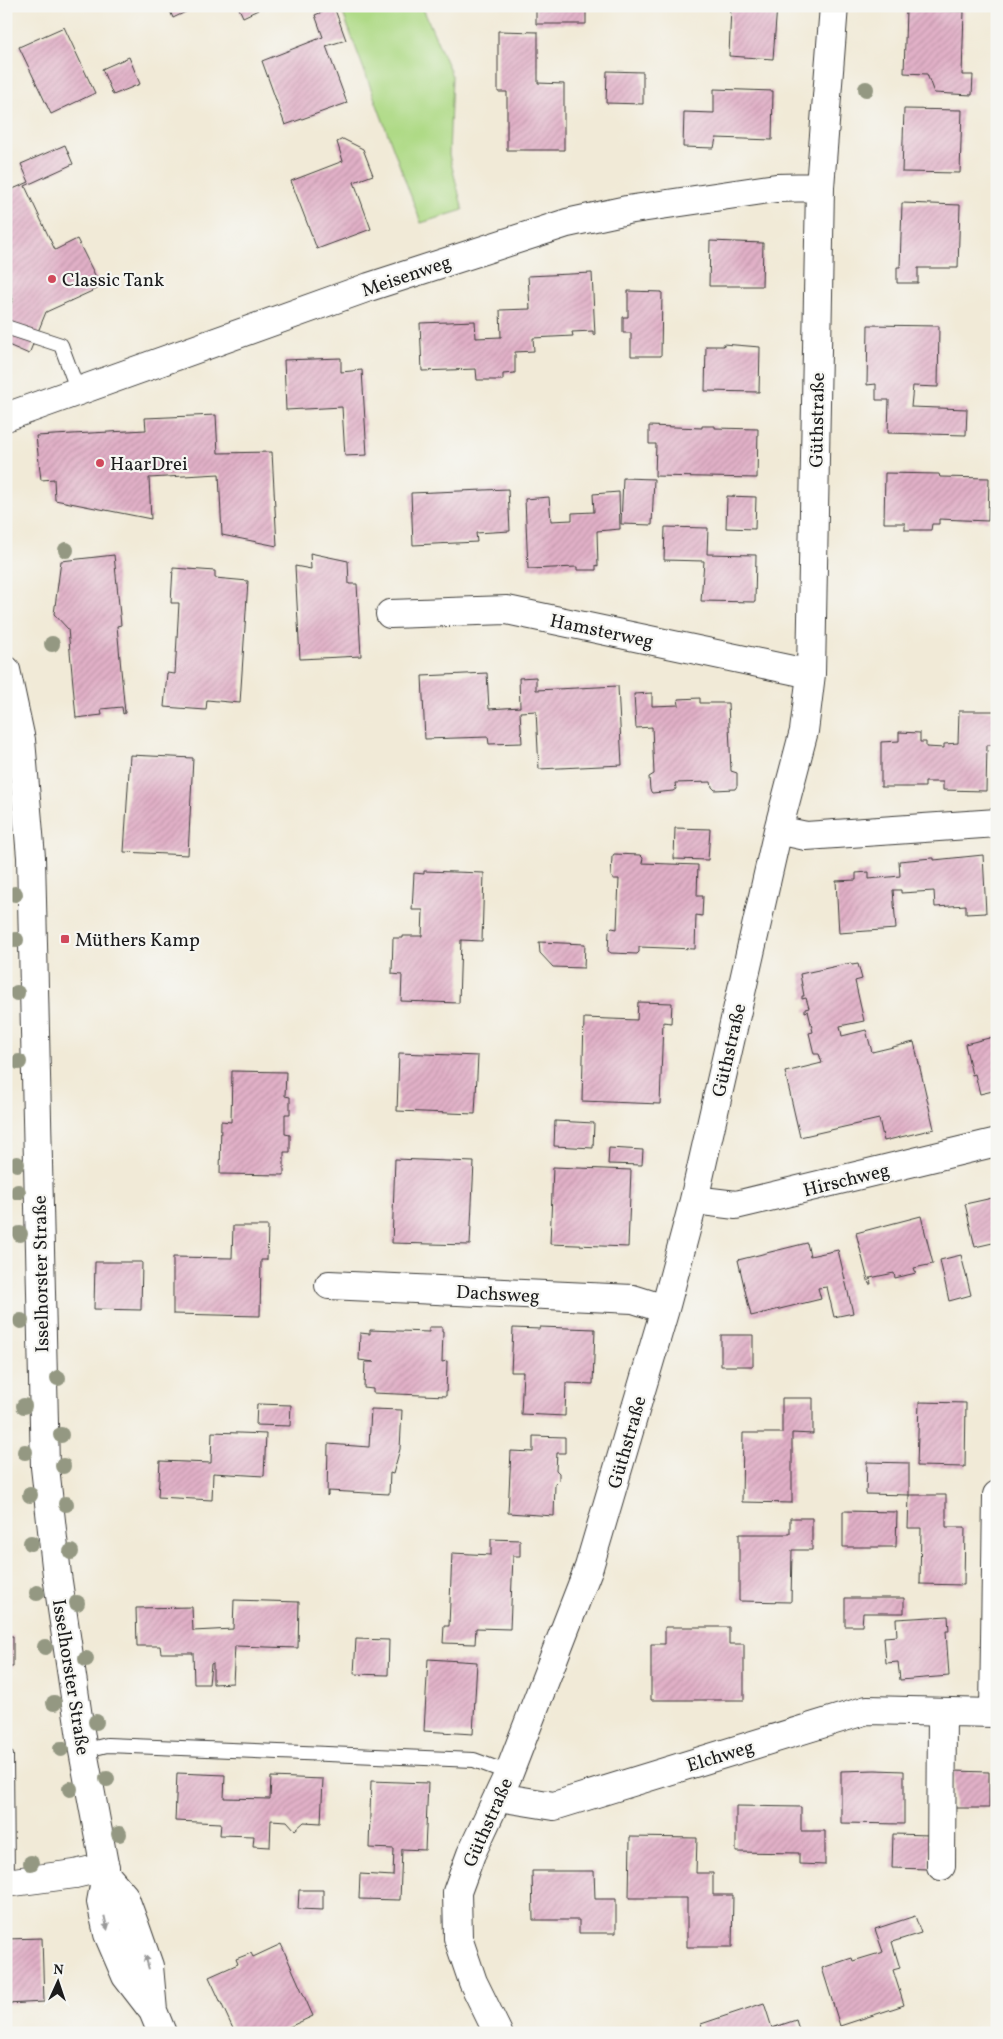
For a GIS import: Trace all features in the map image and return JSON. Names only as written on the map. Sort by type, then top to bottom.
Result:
[{"type":"street","name":"Güthstraße","points":[[498,2033],[473,1982],[458,1938],[458,1892],[471,1854],[504,1785],[589,1567],[665,1309],[694,1200],[778,830],[804,730],[811,674],[820,187],[834,6]]},
{"type":"street","name":"Meisenweg","points":[[6,417],[369,287],[567,223],[627,210],[776,188],[820,187]]},
{"type":"street","name":"Hamsterweg","points":[[390,614],[507,610],[811,674]]},
{"type":"street","name":"Isselhorster Straße","points":[[6,670],[21,740],[31,857],[45,1467],[57,1575],[83,1751],[106,1871]]},
{"type":"street","points":[[778,830],[806,836],[997,823]]},
{"type":"street","name":"Hirschweg","points":[[694,1200],[736,1205],[997,1142]]},
{"type":"street","name":"Dachsweg","points":[[329,1285],[633,1299],[665,1309]]},
{"type":"street","name":"Elchweg","points":[[504,1785],[554,1806],[867,1710],[994,1713],[997,1495]]},
{"type":"street","points":[[941,1866],[942,1712]]},
{"type":"street","points":[[7,1883],[106,1871],[124,1896],[136,1926],[149,1966],[158,2022]]},
{"type":"lane","points":[[6,327],[60,345],[78,391]]},
{"type":"lane","points":[[83,1751],[107,1745],[474,1760],[504,1785]]},
{"type":"lane","points":[[6,1756],[7,1883]]},
{"type":"green space","points":[[345,6],[422,6],[452,76],[449,155],[463,210],[421,223],[341,8]]},
{"type":"building","points":[[168,6],[198,6],[173,18]]},
{"type":"building","points":[[238,6],[257,6],[258,10],[243,17]]},
{"type":"building","points":[[536,6],[586,6],[586,24],[536,24]]},
{"type":"building","points":[[731,6],[777,6],[773,59],[729,56]]},
{"type":"building","points":[[334,7],[346,40],[326,46],[347,103],[285,125],[262,61],[323,37],[315,15]]},
{"type":"building","points":[[906,10],[964,11],[962,75],[973,75],[972,95],[934,93],[927,74],[904,73]]},
{"type":"building","points":[[64,27],[95,93],[51,114],[19,47]]},
{"type":"building","points":[[498,31],[538,32],[538,83],[564,84],[564,150],[507,150],[507,92],[498,92]]},
{"type":"building","points":[[129,57],[140,84],[113,95],[102,69]]},
{"type":"building","points":[[607,71],[643,72],[643,104],[606,103]]},
{"type":"building","points":[[714,89],[773,91],[772,140],[716,138],[714,148],[683,147],[684,112],[714,113]]},
{"type":"building","points":[[904,109],[962,110],[960,173],[902,172]]},
{"type":"building","points":[[343,139],[363,149],[373,175],[354,182],[371,229],[317,249],[291,181],[343,161],[337,142]]},
{"type":"building","points":[[65,145],[73,164],[25,186],[55,250],[77,239],[101,287],[46,312],[29,354],[6,344],[6,315],[13,299],[6,285],[6,192],[29,182],[21,164]]},
{"type":"building","points":[[902,203],[960,205],[958,268],[918,268],[918,283],[897,283],[897,267],[900,267]]},
{"type":"building","points":[[710,241],[763,243],[762,286],[709,286]]},
{"type":"building","points":[[592,273],[595,335],[593,335],[593,331],[572,332],[573,336],[533,338],[534,351],[515,352],[515,373],[503,374],[503,380],[477,380],[476,369],[422,371],[420,323],[475,321],[476,338],[501,337],[500,310],[530,309],[528,276]]},
{"type":"building","points":[[628,291],[662,292],[661,356],[631,356],[631,333],[623,333],[623,317],[628,317]]},
{"type":"building","points":[[868,325],[939,326],[938,387],[913,386],[911,407],[967,409],[966,435],[888,433],[889,400],[876,400],[876,384],[867,385]]},
{"type":"building","points":[[723,344],[760,347],[759,392],[705,391],[706,346],[724,346]]},
{"type":"building","points":[[341,358],[341,372],[362,370],[367,455],[345,456],[342,407],[286,410],[284,360]]},
{"type":"building","points":[[216,415],[218,453],[272,452],[277,546],[222,535],[219,474],[149,478],[151,519],[55,500],[54,479],[41,480],[36,436],[146,430],[145,418]]},
{"type":"building","points":[[649,426],[702,428],[702,426],[715,426],[715,428],[758,429],[757,478],[655,476],[656,444],[649,444]]},
{"type":"building","points":[[885,473],[939,474],[940,477],[989,478],[988,521],[939,519],[939,524],[932,524],[931,530],[905,530],[905,523],[884,523]]},
{"type":"building","points":[[623,478],[654,479],[652,525],[621,524]]},
{"type":"building","points":[[508,489],[510,531],[476,533],[477,542],[413,545],[411,493]]},
{"type":"building","points":[[619,492],[620,529],[597,531],[598,566],[596,565],[596,570],[577,570],[577,567],[528,569],[525,499],[549,497],[551,521],[572,520],[572,513],[594,512],[593,494]]},
{"type":"building","points":[[727,496],[756,497],[755,529],[726,528]]},
{"type":"building","points":[[665,527],[708,528],[707,554],[756,555],[755,602],[701,601],[704,561],[664,560]]},
{"type":"building","points":[[310,553],[348,561],[349,584],[357,584],[361,656],[300,659],[295,566],[311,569]]},
{"type":"building","points":[[114,555],[121,625],[117,626],[125,713],[123,714],[122,707],[101,709],[102,715],[76,718],[68,629],[54,614],[61,561]]},
{"type":"building","points":[[173,568],[215,571],[215,578],[248,581],[240,703],[207,700],[206,710],[164,707],[167,673],[175,674],[179,603],[171,603]]},
{"type":"building","points":[[487,673],[489,709],[520,707],[519,678],[536,677],[536,690],[618,686],[622,765],[539,769],[536,711],[520,712],[522,743],[489,744],[488,737],[425,739],[422,676]]},
{"type":"building","points":[[652,693],[652,706],[679,705],[678,699],[700,698],[700,703],[728,703],[731,771],[737,773],[737,786],[735,789],[715,790],[711,782],[675,783],[676,789],[673,791],[652,793],[649,777],[654,774],[652,727],[636,728],[634,694]]},
{"type":"building","points":[[959,711],[997,711],[997,745],[987,745],[986,791],[943,790],[943,782],[925,782],[925,787],[881,787],[881,742],[899,741],[899,732],[920,733],[920,742],[926,742],[926,747],[944,748],[944,744],[958,743]]},
{"type":"building","points":[[130,755],[193,758],[188,855],[124,852]]},
{"type":"building","points":[[675,828],[710,829],[708,860],[674,859]]},
{"type":"building","points":[[614,854],[640,855],[643,858],[642,863],[698,865],[697,896],[703,896],[702,916],[696,915],[695,949],[639,947],[637,954],[611,953],[608,951],[609,931],[612,928],[617,929],[619,879],[613,879],[611,876],[612,857]]},
{"type":"building","points":[[983,855],[986,913],[966,914],[966,905],[935,907],[934,891],[901,893],[901,890],[893,890],[896,929],[839,933],[836,881],[856,880],[856,873],[869,872],[869,879],[900,876],[899,861]]},
{"type":"building","points":[[424,871],[484,873],[482,941],[461,940],[459,1003],[401,1001],[402,975],[392,974],[393,938],[422,936],[423,910],[412,910],[414,873],[424,874]]},
{"type":"building","points":[[539,942],[585,944],[584,968],[553,967],[540,953]]},
{"type":"building","points":[[851,963],[852,965],[858,964],[862,979],[855,981],[864,1021],[840,1026],[842,1036],[866,1030],[872,1052],[914,1042],[934,1129],[884,1141],[879,1119],[800,1137],[785,1072],[822,1063],[819,1054],[814,1054],[809,1033],[813,1032],[808,1011],[805,1012],[805,1009],[809,1008],[806,998],[802,999],[802,996],[804,996],[800,974]]},
{"type":"building","points":[[638,1002],[672,1003],[671,1023],[663,1022],[660,1104],[582,1101],[584,1018],[637,1020]]},
{"type":"building","points":[[997,1036],[997,1090],[980,1094],[975,1074],[972,1075],[965,1044]]},
{"type":"building","points":[[399,1053],[478,1056],[475,1114],[397,1111]]},
{"type":"building","points":[[232,1071],[286,1072],[285,1096],[290,1097],[290,1114],[285,1114],[285,1134],[290,1135],[290,1152],[284,1152],[284,1175],[220,1174],[221,1121],[231,1122]]},
{"type":"building","points":[[555,1121],[594,1123],[593,1148],[554,1146]]},
{"type":"building","points":[[609,1148],[643,1150],[642,1165],[608,1164]]},
{"type":"building","points":[[395,1159],[474,1162],[470,1245],[392,1243]]},
{"type":"building","points":[[553,1167],[631,1170],[628,1247],[550,1244]]},
{"type":"building","points":[[997,1197],[997,1242],[975,1247],[965,1204]]},
{"type":"building","points":[[921,1216],[933,1264],[914,1268],[916,1273],[895,1278],[894,1273],[870,1278],[871,1284],[869,1284],[856,1233]]},
{"type":"building","points":[[233,1226],[268,1226],[267,1260],[261,1260],[260,1316],[173,1314],[173,1257],[232,1258]]},
{"type":"building","points":[[807,1243],[810,1256],[838,1250],[853,1313],[834,1317],[827,1287],[818,1288],[821,1299],[751,1316],[738,1260]]},
{"type":"building","points":[[961,1255],[971,1295],[949,1301],[940,1260]]},
{"type":"building","points":[[95,1262],[142,1262],[141,1310],[94,1309]]},
{"type":"building","points":[[429,1327],[442,1327],[442,1362],[447,1361],[446,1396],[373,1393],[373,1389],[364,1388],[365,1362],[374,1362],[359,1360],[360,1333],[370,1334],[370,1330],[429,1332]]},
{"type":"building","points":[[540,1327],[595,1329],[593,1384],[566,1383],[565,1416],[521,1414],[523,1372],[511,1372],[513,1328],[540,1329]]},
{"type":"building","points":[[721,1335],[753,1335],[753,1366],[721,1366]]},
{"type":"building","points":[[782,1398],[813,1398],[813,1434],[792,1433],[792,1503],[742,1502],[743,1433],[782,1433]]},
{"type":"building","points":[[919,1402],[966,1403],[965,1467],[917,1466]]},
{"type":"building","points":[[257,1404],[291,1405],[290,1426],[256,1425]]},
{"type":"building","points":[[371,1409],[402,1410],[400,1449],[393,1474],[390,1473],[389,1494],[328,1491],[327,1496],[328,1444],[369,1447]]},
{"type":"building","points":[[212,1432],[266,1434],[264,1476],[213,1473],[212,1500],[158,1497],[160,1461],[211,1463]]},
{"type":"building","points":[[533,1436],[565,1437],[565,1453],[557,1453],[556,1470],[559,1473],[559,1480],[555,1484],[554,1516],[508,1513],[511,1451],[533,1452]]},
{"type":"building","points":[[867,1462],[909,1463],[909,1495],[866,1494]]},
{"type":"building","points":[[909,1495],[946,1495],[946,1527],[965,1527],[964,1585],[920,1584],[921,1528],[908,1528]]},
{"type":"building","points":[[843,1511],[897,1512],[896,1547],[843,1547]]},
{"type":"building","points":[[790,1518],[812,1518],[812,1550],[792,1550],[791,1602],[739,1601],[739,1534],[790,1534]]},
{"type":"building","points":[[491,1539],[520,1540],[520,1556],[513,1556],[510,1629],[476,1628],[475,1644],[443,1643],[444,1626],[449,1626],[452,1553],[491,1555]]},
{"type":"building","points":[[845,1598],[904,1598],[904,1613],[863,1613],[862,1626],[845,1626]]},
{"type":"building","points":[[234,1600],[299,1602],[298,1648],[235,1646],[233,1683],[213,1684],[213,1663],[211,1664],[209,1684],[194,1684],[193,1653],[161,1653],[160,1646],[137,1646],[136,1608],[192,1607],[193,1631],[233,1629]]},
{"type":"building","points":[[948,1616],[949,1631],[946,1631],[949,1676],[900,1680],[898,1662],[886,1663],[884,1637],[897,1636],[896,1619]]},
{"type":"building","points":[[665,1627],[729,1627],[729,1644],[744,1644],[744,1700],[651,1700],[651,1644],[665,1644]]},
{"type":"building","points":[[6,1636],[13,1636],[13,1667],[6,1667]]},
{"type":"building","points":[[356,1639],[389,1640],[388,1675],[354,1674]]},
{"type":"building","points":[[428,1659],[477,1662],[473,1734],[424,1731]]},
{"type":"building","points":[[841,1771],[904,1771],[904,1824],[841,1823]]},
{"type":"building","points":[[954,1771],[989,1772],[989,1808],[954,1808]]},
{"type":"building","points":[[177,1773],[225,1775],[224,1798],[270,1799],[271,1777],[323,1779],[321,1823],[304,1822],[295,1830],[287,1821],[271,1820],[270,1847],[253,1846],[254,1836],[220,1835],[221,1823],[175,1821]]},
{"type":"building","points":[[371,1781],[428,1783],[425,1850],[402,1849],[400,1900],[359,1899],[360,1874],[393,1876],[394,1849],[369,1848]]},
{"type":"building","points":[[736,1806],[801,1807],[801,1831],[825,1831],[825,1865],[799,1864],[799,1853],[736,1852]]},
{"type":"building","points":[[893,1834],[930,1835],[929,1869],[892,1868]]},
{"type":"building","points":[[630,1837],[697,1838],[696,1873],[713,1873],[713,1895],[733,1895],[732,1947],[687,1947],[687,1898],[629,1898]]},
{"type":"building","points":[[532,1871],[594,1871],[595,1899],[616,1899],[616,1933],[579,1933],[579,1920],[533,1920]]},
{"type":"building","points":[[299,1890],[323,1890],[323,1910],[298,1909]]},
{"type":"building","points":[[915,1916],[921,1933],[892,1942],[900,1968],[893,1970],[904,2005],[840,2026],[822,1968],[852,1958],[853,1961],[883,1952],[875,1929]]},
{"type":"building","points":[[42,1938],[44,2002],[6,2004],[6,1939]]},
{"type":"building","points":[[281,1944],[313,2016],[276,2033],[235,2033],[209,1977],[238,1964],[236,1959],[251,1953],[253,1957]]},
{"type":"building","points":[[764,2003],[772,2028],[796,2020],[800,2033],[704,2033],[701,2024]]},
{"type":"place","name":"Classic Tank","points":[[52,279]]},
{"type":"place","name":"HaarDrei","points":[[100,463]]},
{"type":"place","name":"Müthers Kamp","points":[[65,939]]}]
